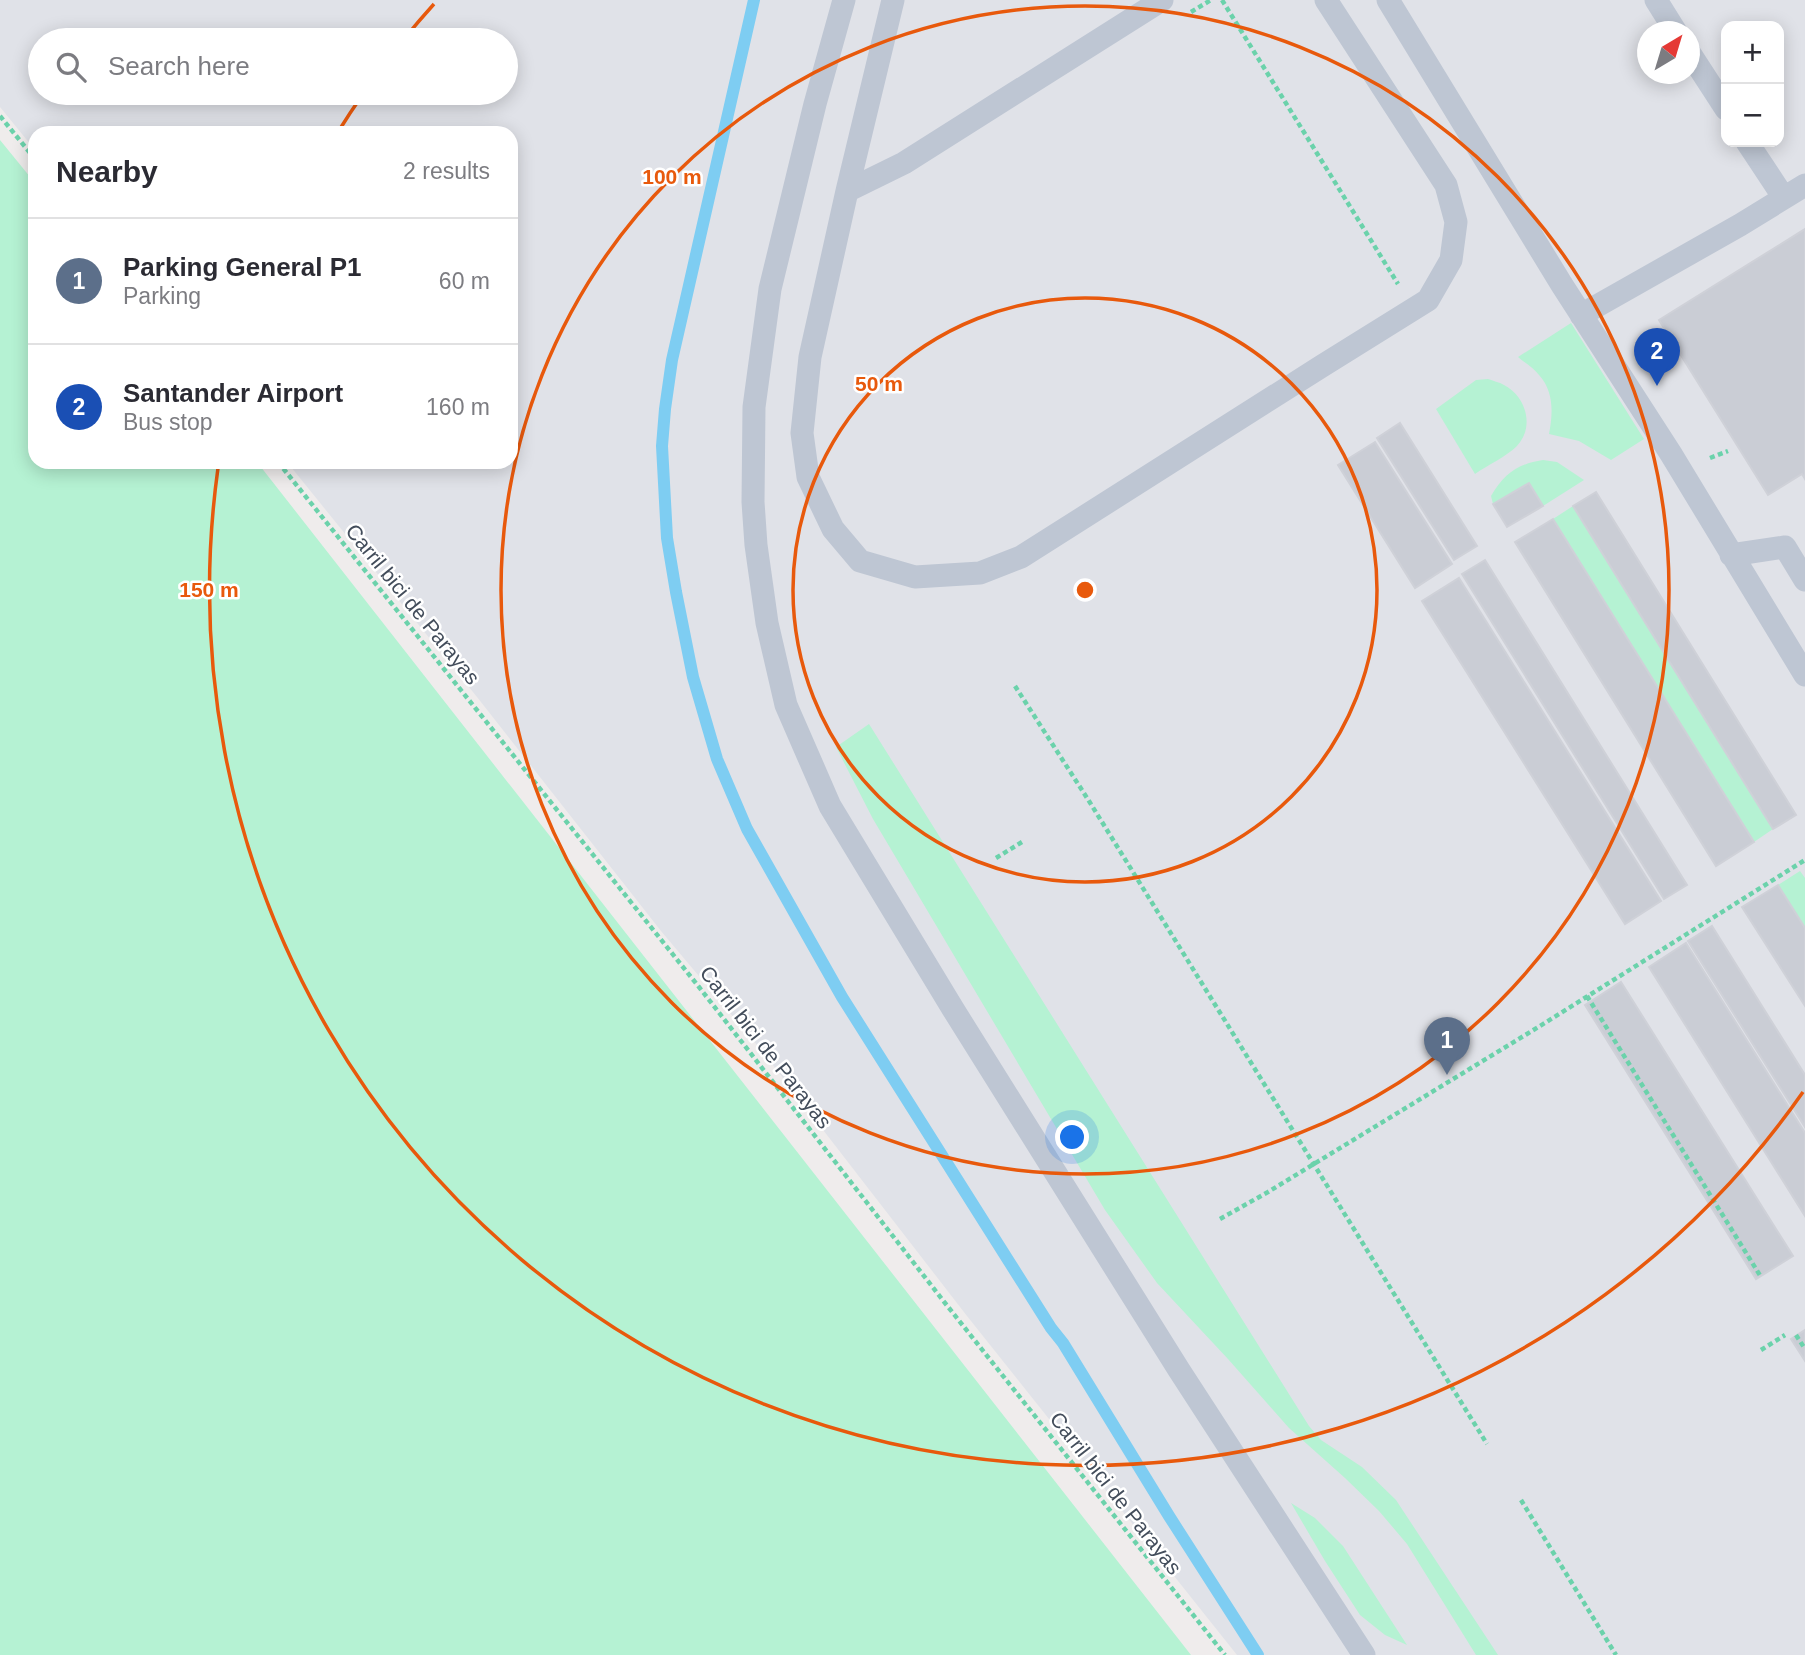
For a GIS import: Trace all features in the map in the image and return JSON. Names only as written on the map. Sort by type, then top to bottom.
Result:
[{"type":"lane","points":[[844,0],[770,289],[754,407],[753,502],[756,545],[767,623],[786,705],[830,806],[946,998],[1179,1370],[1364,1655]]},
{"type":"lane","points":[[893,0],[810,357],[802,433],[808,477],[833,529],[860,561],[915,577],[980,573],[1021,557],[1428,300],[1451,260],[1456,222],[1446,185],[1326,0]]},
{"type":"lane","points":[[847,191],[904,163],[1162,0]]},
{"type":"lane","points":[[1388,0],[1581,315],[1671,454],[1805,675]]},
{"type":"lane","points":[[1656,0],[1669,21]]},
{"type":"lane","points":[[1700,69],[1721,101]]},
{"type":"lane","points":[[1750,147],[1784,198]]},
{"type":"lane","points":[[1581,315],[1729,232],[1805,185]]},
{"type":"lane","points":[[1731,555],[1785,547],[1805,580]]},
{"type":"path","points":[[1222,0],[1404,294]]},
{"type":"path","points":[[0,116],[28,150]]},
{"type":"path","points":[[1709,458],[1728,451]]},
{"type":"path","name":"Carril bici de Parayas","points":[[284,469],[699,987],[944,1303],[1225,1655]]},
{"type":"path","points":[[1015,686],[1487,1444]]},
{"type":"path","points":[[996,858],[1022,842]]},
{"type":"path","points":[[1220,1219],[1314,1164],[1805,860]]},
{"type":"path","points":[[1587,996],[1761,1277]]},
{"type":"path","points":[[1761,1350],[1784,1335]]},
{"type":"path","points":[[1796,1335],[1805,1349]]},
{"type":"path","points":[[1521,1500],[1616,1655]]},
{"type":"shaded area","points":[[0,0],[1805,0],[1805,1655],[1237,1655],[967,1316],[762,1051],[661,931],[293,469],[518,469],[518,126],[28,126],[28,141],[0,107]]},
{"type":"green space","points":[[0,140],[28,174],[28,469],[262,469],[1191,1655],[0,1655]]},
{"type":"green space","points":[[1571,323],[1644,439],[1611,460],[1579,441],[1549,434],[1552,411],[1550,395],[1537,372],[1518,357]]},
{"type":"green space","points":[[1488,379],[1504,385],[1518,396],[1526,412],[1526,430],[1513,450],[1475,474],[1436,409],[1476,380]]},
{"type":"green space","points":[[1543,460],[1557,462],[1584,480],[1543,506],[1529,483],[1493,504],[1491,496],[1506,476],[1519,467]]},
{"type":"green space","points":[[1573,506],[1773,829],[1754,842],[1553,519]]},
{"type":"green space","points":[[869,724],[1309,1426],[1321,1440],[1362,1467],[1396,1500],[1498,1655],[1476,1655],[1407,1544],[1379,1511],[1289,1428],[1157,1283],[1105,1210],[873,819],[836,747]]},
{"type":"green space","points":[[1800,871],[1805,878],[1805,928],[1778,885]]},
{"type":"green space","points":[[1291,1503],[1315,1518],[1343,1546],[1407,1645],[1385,1635],[1360,1615]]},
{"type":"building","points":[[1805,229],[1805,479],[1802,474],[1768,495],[1659,320]]},
{"type":"building","points":[[1400,423],[1477,546],[1454,560],[1377,438]]},
{"type":"building","points":[[1375,442],[1452,564],[1415,588],[1338,465]]},
{"type":"building","points":[[1529,483],[1543,506],[1507,527],[1493,504]]},
{"type":"building","points":[[1596,492],[1796,815],[1773,829],[1573,506]]},
{"type":"building","points":[[1553,519],[1754,842],[1716,866],[1515,542]]},
{"type":"building","points":[[1485,560],[1687,885],[1664,899],[1462,574]]},
{"type":"building","points":[[1459,578],[1661,901],[1625,924],[1422,601]]},
{"type":"building","points":[[1778,885],[1805,928],[1805,1006],[1742,907]]},
{"type":"building","points":[[1712,926],[1805,1075],[1805,1127],[1688,941]]},
{"type":"building","points":[[1686,943],[1805,1133],[1805,1216],[1649,967]]},
{"type":"building","points":[[1621,982],[1793,1256],[1756,1279],[1585,1005]]},
{"type":"building","points":[[1805,1330],[1805,1361],[1791,1339]]},
{"type":"waterway","points":[[754,0],[672,360],[662,446],[667,538],[676,592],[693,677],[717,759],[747,829],[842,997],[1258,1655]]},
{"type":"place","name":"Santander Airport","points":[[1657,386]]},
{"type":"place","name":"Parking General P1","points":[[1447,1075]]}]
